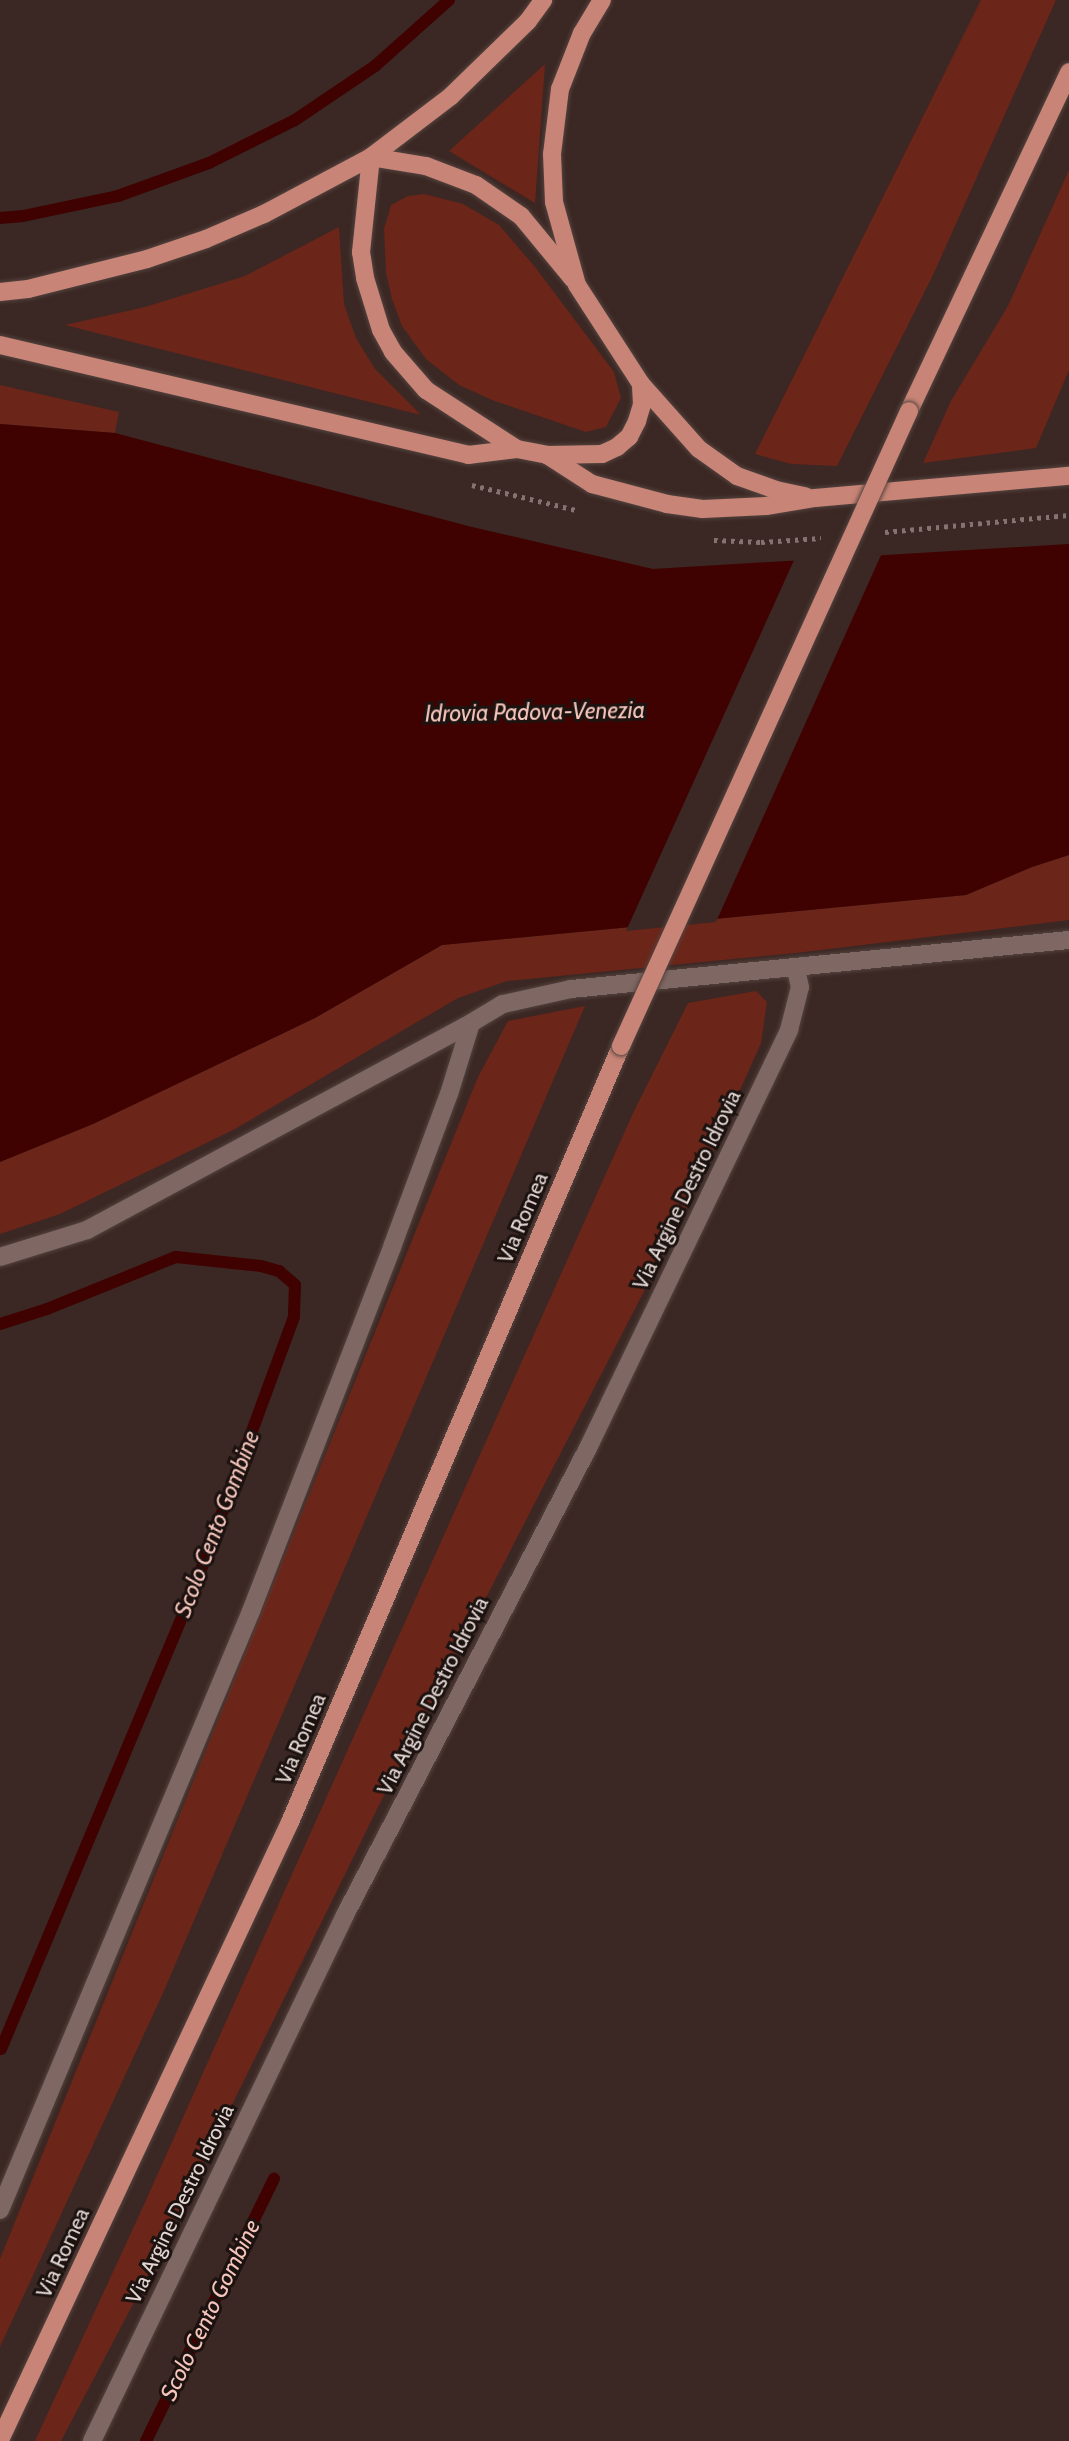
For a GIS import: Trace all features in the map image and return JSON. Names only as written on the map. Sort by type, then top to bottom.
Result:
[{"type":"main road","points":[[0,292],[27,289],[147,259],[206,239],[264,214],[370,157],[451,96],[528,21],[543,0]]},
{"type":"main road","points":[[577,285],[554,202],[552,154],[560,89],[582,33],[601,0]]},
{"type":"main road","name":"Via Romea","points":[[0,2440],[290,1822],[621,1046],[909,411],[1069,72]]},
{"type":"main road","points":[[370,157],[426,166],[476,185],[521,216],[577,285],[641,384],[699,449],[737,476],[776,490],[815,498]]},
{"type":"main road","points":[[370,157],[361,252],[365,278],[381,330],[393,352],[426,390],[517,449]]},
{"type":"main road","points":[[0,345],[468,455],[517,449],[547,455],[602,454],[629,437],[642,405],[641,384]]},
{"type":"main road","points":[[547,455],[592,484],[667,504],[724,509],[815,498],[1069,476]]},
{"type":"street","points":[[0,1257],[87,1230],[503,1004],[571,989],[796,969],[1069,940]]},
{"type":"street","name":"Via Argine Destro Idrovia","points":[[92,2441],[345,1915],[588,1448],[789,1030],[800,987],[796,969]]},
{"type":"street","points":[[0,2210],[251,1611],[406,1209],[449,1094],[471,1023]]},
{"type":"shaded area","points":[[981,0],[1056,0],[934,273],[837,466],[791,464],[755,454]]},
{"type":"shaded area","points":[[545,64],[535,203],[449,151]]},
{"type":"shaded area","points":[[1069,170],[1069,370],[1036,448],[923,463],[951,401],[1008,306]]},
{"type":"shaded area","points":[[424,194],[463,204],[499,225],[535,267],[614,372],[621,398],[606,427],[586,432],[492,400],[459,385],[426,359],[402,326],[392,299],[386,273],[384,229],[391,205],[408,196]]},
{"type":"shaded area","points":[[339,227],[344,304],[356,338],[375,369],[421,415],[65,325],[145,307],[245,276]]},
{"type":"shaded area","points":[[0,385],[119,412],[115,433],[0,424]]},
{"type":"shaded area","points":[[1069,855],[1069,920],[796,953],[507,981],[458,998],[235,1129],[60,1214],[0,1234],[0,1162],[93,1124],[315,1018],[442,945],[966,895],[1032,867]]},
{"type":"shaded area","points":[[756,991],[767,1002],[761,1043],[689,1204],[376,1811],[152,2268],[61,2441],[35,2441],[142,2209],[634,1111],[688,1003]]},
{"type":"shaded area","points":[[585,1006],[163,1993],[0,2347],[0,2259],[478,1077],[508,1021]]},
{"type":"water","name":"Idrovia Padova-Venezia","points":[[0,424],[115,433],[472,527],[653,569],[1069,544],[1069,855],[1032,867],[966,895],[442,945],[315,1018],[93,1124],[0,1162]]},
{"type":"pier","points":[[882,553],[716,922],[626,931],[795,558]]},
{"type":"waterway","points":[[0,218],[23,216],[118,196],[209,163],[295,120],[375,66],[449,0]]},
{"type":"waterway","name":"Scolo Cento Gombine","points":[[0,1324],[47,1309],[176,1257],[261,1266],[279,1271],[295,1285],[294,1317],[195,1586],[1,2049]]},
{"type":"waterway","name":"Scolo Cento Gombine","points":[[146,2441],[274,2179]]}]
